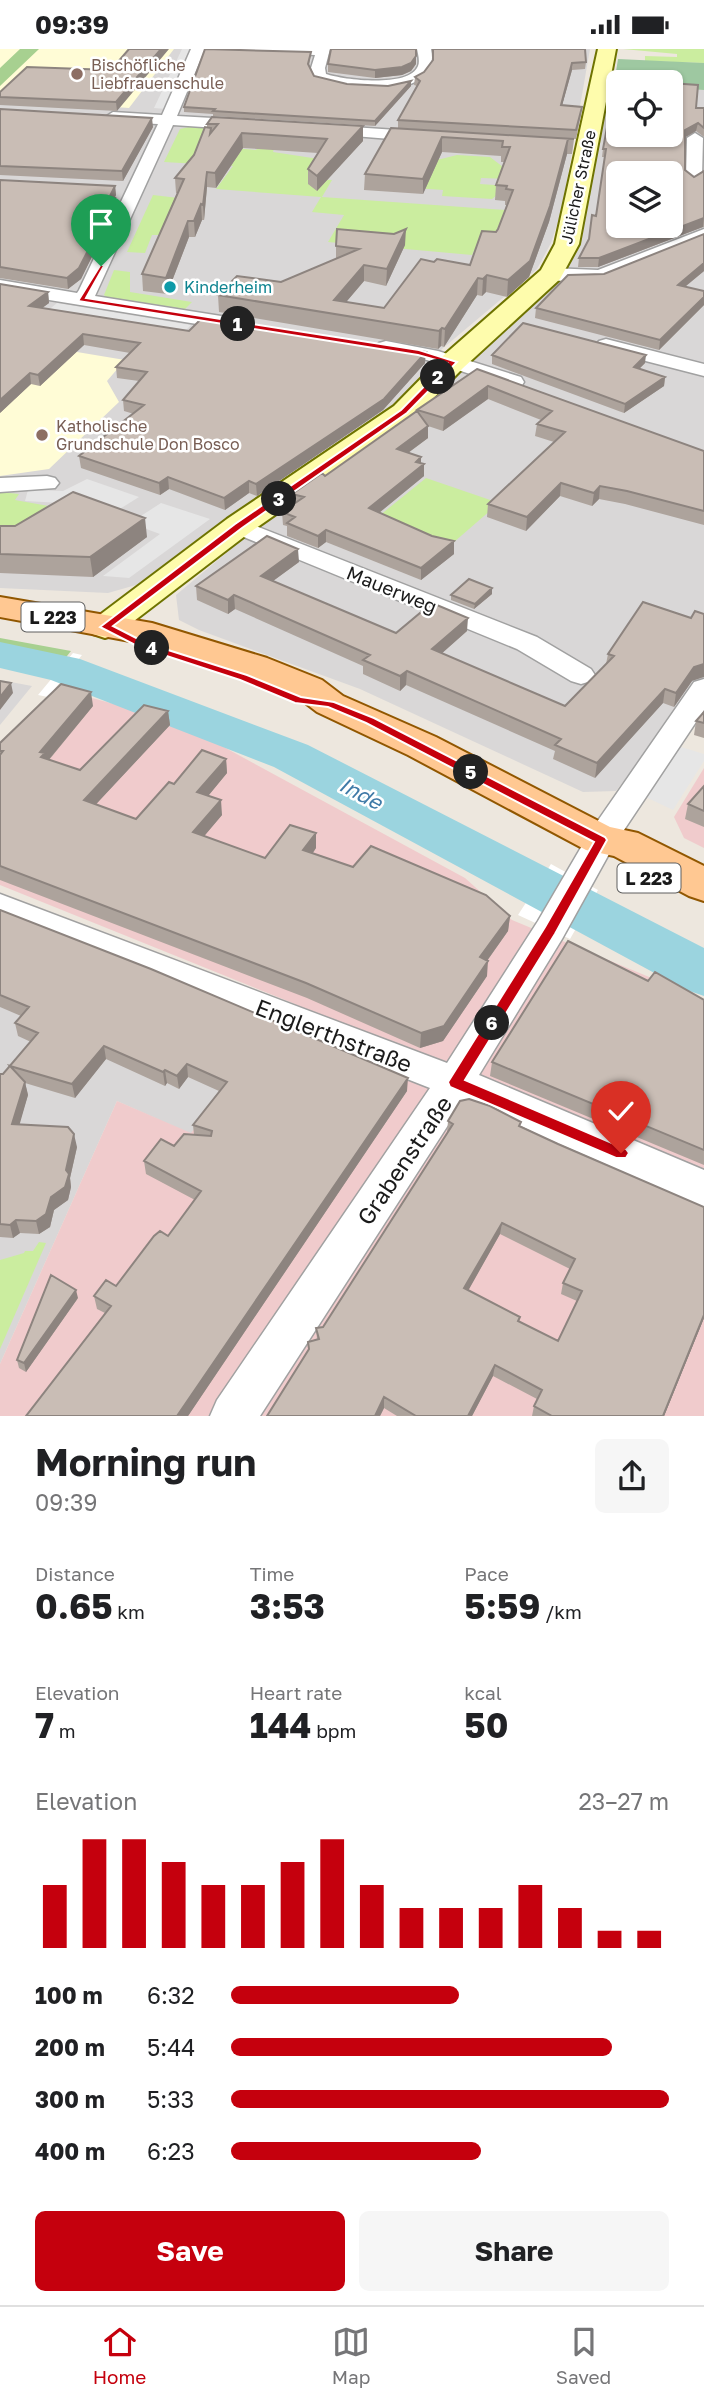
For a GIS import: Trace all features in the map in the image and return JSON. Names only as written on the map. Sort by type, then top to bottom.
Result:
[{"type":"main road","name":"L 223","points":[[0,607],[105,627],[142,645],[243,677],[299,700],[330,704],[412,741],[601,840],[623,843],[704,885]]},
{"type":"main road","name":"L 223","points":[[601,840],[613,857],[704,907]]},
{"type":"street","points":[[81,300],[88,292],[132,188],[170,120],[198,49]]},
{"type":"street","points":[[209,49],[323,50],[318,68],[320,76],[325,79],[382,84],[407,82],[425,67],[425,49]]},
{"type":"street","name":"Jülicher Straße","points":[[105,627],[238,526],[404,412],[453,362],[551,274],[567,244],[579,147],[607,49]]},
{"type":"street","points":[[102,116],[267,127]]},
{"type":"street","points":[[309,129],[444,138]]},
{"type":"street","points":[[693,178],[695,138]]},
{"type":"street","points":[[551,274],[575,277],[602,275],[704,234]]},
{"type":"street","points":[[0,286],[258,327]]},
{"type":"street","points":[[503,319],[530,325]]},
{"type":"street","points":[[583,339],[704,369]]},
{"type":"street","points":[[362,344],[419,352],[537,391]]},
{"type":"street","points":[[0,485],[47,483]]},
{"type":"street","name":"Mauerweg","points":[[238,526],[527,643],[582,675]]},
{"type":"street","name":"Grabenstraße","points":[[233,1416],[456,1082],[550,930],[601,840],[704,688]]},
{"type":"street","name":"Englerthstraße","points":[[0,906],[456,1082],[704,1189]]},
{"type":"shaded area","points":[[0,49],[590,49],[562,209],[551,243],[537,269],[442,349],[393,409],[150,581],[108,593],[0,588]]},
{"type":"shaded area","name":"Bischöfliche Liebfrauenschule","points":[[0,49],[174,49],[129,108],[0,99]]},
{"type":"shaded area","points":[[182,49],[193,49],[166,109],[154,108]]},
{"type":"shaded area","points":[[683,89],[704,90],[704,677],[616,791],[583,792],[360,689],[199,630],[179,620],[176,595],[466,361],[562,279],[580,245],[597,144],[606,112],[606,147],[683,147]]},
{"type":"shaded area","points":[[57,303],[191,325],[176,340],[40,317]]},
{"type":"shaded area","name":"Katholische Grundschule Don Bosco","points":[[17,342],[125,360],[107,381],[119,402],[49,469],[0,476],[0,356]]},
{"type":"shaded area","points":[[87,479],[139,497],[107,517],[61,503],[25,501],[28,490],[63,491]]},
{"type":"shaded area","points":[[161,503],[210,519],[129,578],[103,576],[160,534],[130,523]]},
{"type":"shaded area","points":[[0,680],[32,686],[0,725]]},
{"type":"shaded area","points":[[62,690],[174,720],[465,878],[512,920],[654,979],[704,1007],[704,1416],[0,1416],[0,1364],[117,1101],[191,1133],[295,1004],[0,885],[0,764]]},
{"type":"shaded area","points":[[668,743],[704,754],[704,761],[673,810],[633,791]]},
{"type":"shaded area","points":[[704,768],[704,848],[684,838],[674,817]]},
{"type":"shaded area","points":[[0,913],[275,1030],[191,1134],[117,1101],[0,1364]]},
{"type":"green space","points":[[20,49],[39,49],[0,86],[0,68]]},
{"type":"green space","points":[[623,49],[704,49],[704,63],[645,61],[645,56],[677,57],[677,54]]},
{"type":"green space","points":[[618,59],[704,63],[704,90],[683,89],[683,70],[616,70]]},
{"type":"green space","points":[[213,128],[234,148],[256,150],[260,145],[275,146],[273,152],[319,159],[314,179],[332,180],[322,197],[505,210],[491,244],[478,242],[472,255],[328,242],[344,215],[312,212],[321,197],[216,189],[233,166],[164,162],[180,129]]},
{"type":"green space","points":[[457,155],[490,157],[511,173],[509,179],[481,178],[480,184],[509,186],[492,199],[442,196],[443,190],[374,185],[388,156],[441,159]]},
{"type":"green space","points":[[153,195],[187,199],[165,235],[152,235],[145,253],[127,252]]},
{"type":"green space","points":[[114,270],[130,272],[130,292],[192,302],[185,309],[106,297],[104,295]]},
{"type":"green space","points":[[426,478],[499,503],[446,549],[374,520]]},
{"type":"green space","points":[[0,492],[19,494],[15,500],[71,510],[0,543]]},
{"type":"green space","points":[[0,638],[71,651],[63,661],[0,650]]},
{"type":"green space","points":[[39,1242],[46,1243],[0,1349],[0,1260],[25,1251],[33,1251]]},
{"type":"pier","points":[[73,653],[82,655],[48,697],[38,695]]},
{"type":"pier","points":[[551,864],[598,890],[570,939],[518,915]]},
{"type":"building","points":[[129,49],[161,49],[116,102],[0,97],[0,92],[27,67],[111,70]]},
{"type":"building","points":[[205,49],[311,52],[308,64],[314,76],[347,84],[388,86],[411,81],[375,121],[184,107]]},
{"type":"building","points":[[331,49],[416,49],[416,56],[411,63],[402,67],[375,70],[328,64]]},
{"type":"building","points":[[433,49],[585,49],[586,62],[572,63],[561,105],[582,107],[576,130],[398,120],[420,81],[415,77],[424,72],[433,60]]},
{"type":"building","points":[[683,84],[698,85],[696,108],[704,108],[704,128],[698,123],[685,130],[685,170],[694,177],[704,171],[704,218],[683,226],[683,161],[606,161],[606,238],[652,238],[599,258],[579,258],[589,239],[592,215],[596,216],[606,149],[603,149],[606,133],[606,147],[683,147]]},
{"type":"building","points":[[0,109],[152,118],[122,171],[0,166]]},
{"type":"building","points":[[212,117],[363,126],[317,176],[308,169],[327,139],[242,133],[215,173],[207,172],[203,205],[201,204],[194,221],[188,221],[166,278],[142,274],[184,179],[175,178],[194,155],[205,127],[211,128],[210,134],[218,124],[207,124]]},
{"type":"building","points":[[391,128],[574,139],[568,139],[550,206],[530,261],[508,280],[487,275],[483,279],[478,278],[445,329],[439,331],[218,295],[237,276],[281,282],[359,249],[336,246],[337,229],[394,234],[406,229],[387,269],[364,265],[334,300],[384,308],[421,259],[470,265],[482,231],[496,232],[513,190],[506,189],[507,186],[496,185],[510,147],[502,147],[503,141],[442,137],[423,179],[365,174]]},
{"type":"building","points":[[0,180],[115,186],[109,198],[115,198],[79,268],[67,278],[0,267]]},
{"type":"building","points":[[704,234],[704,263],[678,285],[704,291],[704,297],[660,340],[536,308],[568,275],[604,274]]},
{"type":"building","points":[[0,284],[48,292],[29,306],[189,331],[203,317],[426,352],[384,399],[256,484],[249,481],[224,498],[168,477],[159,483],[79,456],[144,405],[123,400],[147,372],[116,367],[140,343],[83,334],[38,375],[30,373],[0,400]]},
{"type":"building","points":[[523,323],[646,355],[634,367],[665,377],[625,404],[492,355]]},
{"type":"building","points":[[477,369],[704,451],[704,511],[627,491],[600,486],[594,493],[561,483],[527,517],[488,504],[565,432],[537,424],[552,411],[488,386],[444,418],[417,410]]},
{"type":"building","points":[[417,411],[428,426],[397,449],[421,457],[416,462],[424,464],[369,508],[432,536],[454,541],[421,568],[326,530],[318,536],[287,523],[295,517],[282,512],[304,497],[292,494],[322,473],[325,476]]},
{"type":"building","points":[[73,492],[145,518],[90,557],[0,554],[0,526],[15,526]]},
{"type":"building","points":[[267,536],[298,549],[261,576],[396,633],[432,603],[468,618],[432,649],[565,706],[614,656],[608,654],[643,602],[691,618],[695,611],[704,614],[704,664],[694,667],[676,693],[665,689],[597,763],[555,745],[561,739],[407,671],[400,676],[363,660],[370,655],[234,595],[228,600],[196,586]]},
{"type":"building","points":[[469,579],[492,588],[475,604],[451,595]]},
{"type":"building","points":[[0,681],[11,683],[0,697]]},
{"type":"building","points":[[61,684],[91,692],[40,752],[45,753],[41,757],[80,770],[144,705],[168,711],[84,800],[136,819],[169,782],[174,784],[202,750],[226,759],[197,792],[221,800],[193,832],[265,858],[290,825],[316,833],[303,850],[353,867],[371,846],[486,895],[510,916],[480,957],[488,961],[444,1026],[421,1033],[306,983],[0,866],[0,755],[3,751],[0,751],[0,743]]},
{"type":"building","points":[[704,712],[704,723],[696,721]]},
{"type":"building","points":[[704,786],[704,811],[688,804]]},
{"type":"building","points":[[0,910],[151,969],[408,1078],[177,1416],[26,1416],[111,1306],[94,1296],[106,1280],[116,1286],[154,1236],[160,1231],[168,1236],[201,1191],[144,1161],[161,1139],[174,1146],[184,1134],[211,1136],[212,1131],[193,1125],[227,1082],[187,1064],[177,1076],[165,1070],[163,1072],[104,1046],[72,1084],[10,1066],[25,1082],[12,1124],[68,1127],[74,1134],[65,1187],[51,1197],[46,1214],[36,1221],[16,1220],[10,1225],[0,1224],[0,1074],[3,1074],[38,1033],[15,1023],[29,1007],[0,995]]},
{"type":"building","points":[[568,941],[648,981],[655,972],[704,1000],[704,1150],[492,1062]]},
{"type":"building","points":[[469,1099],[490,1106],[521,1122],[519,1126],[704,1207],[704,1315],[663,1416],[552,1416],[534,1406],[542,1390],[495,1365],[468,1416],[416,1416],[384,1397],[375,1416],[267,1416],[309,1349],[308,1342],[319,1339],[316,1328],[323,1327],[453,1124],[448,1121],[460,1101]],"holes":[[[502,1223],[575,1259],[563,1283],[582,1291],[558,1341],[518,1321],[520,1317],[464,1288]]]},
{"type":"building","points":[[51,1275],[76,1290],[24,1363],[17,1360]]},
{"type":"waterway","name":"Inde","points":[[0,655],[64,669],[291,756],[704,974]]},
{"type":"place","name":"Bischöfliche Liebfrauenschule","points":[[77,74]]},
{"type":"place","name":"Kinderheim","points":[[170,287]]},
{"type":"place","name":"Katholische Grundschule Don Bosco","points":[[42,435]]},
{"type":"route","points":[[101,266],[81,300],[419,352],[453,362],[404,412],[238,526],[105,627],[142,645],[243,677],[299,700],[330,704],[370,720],[601,840],[550,930],[456,1082],[621,1153]]}]
